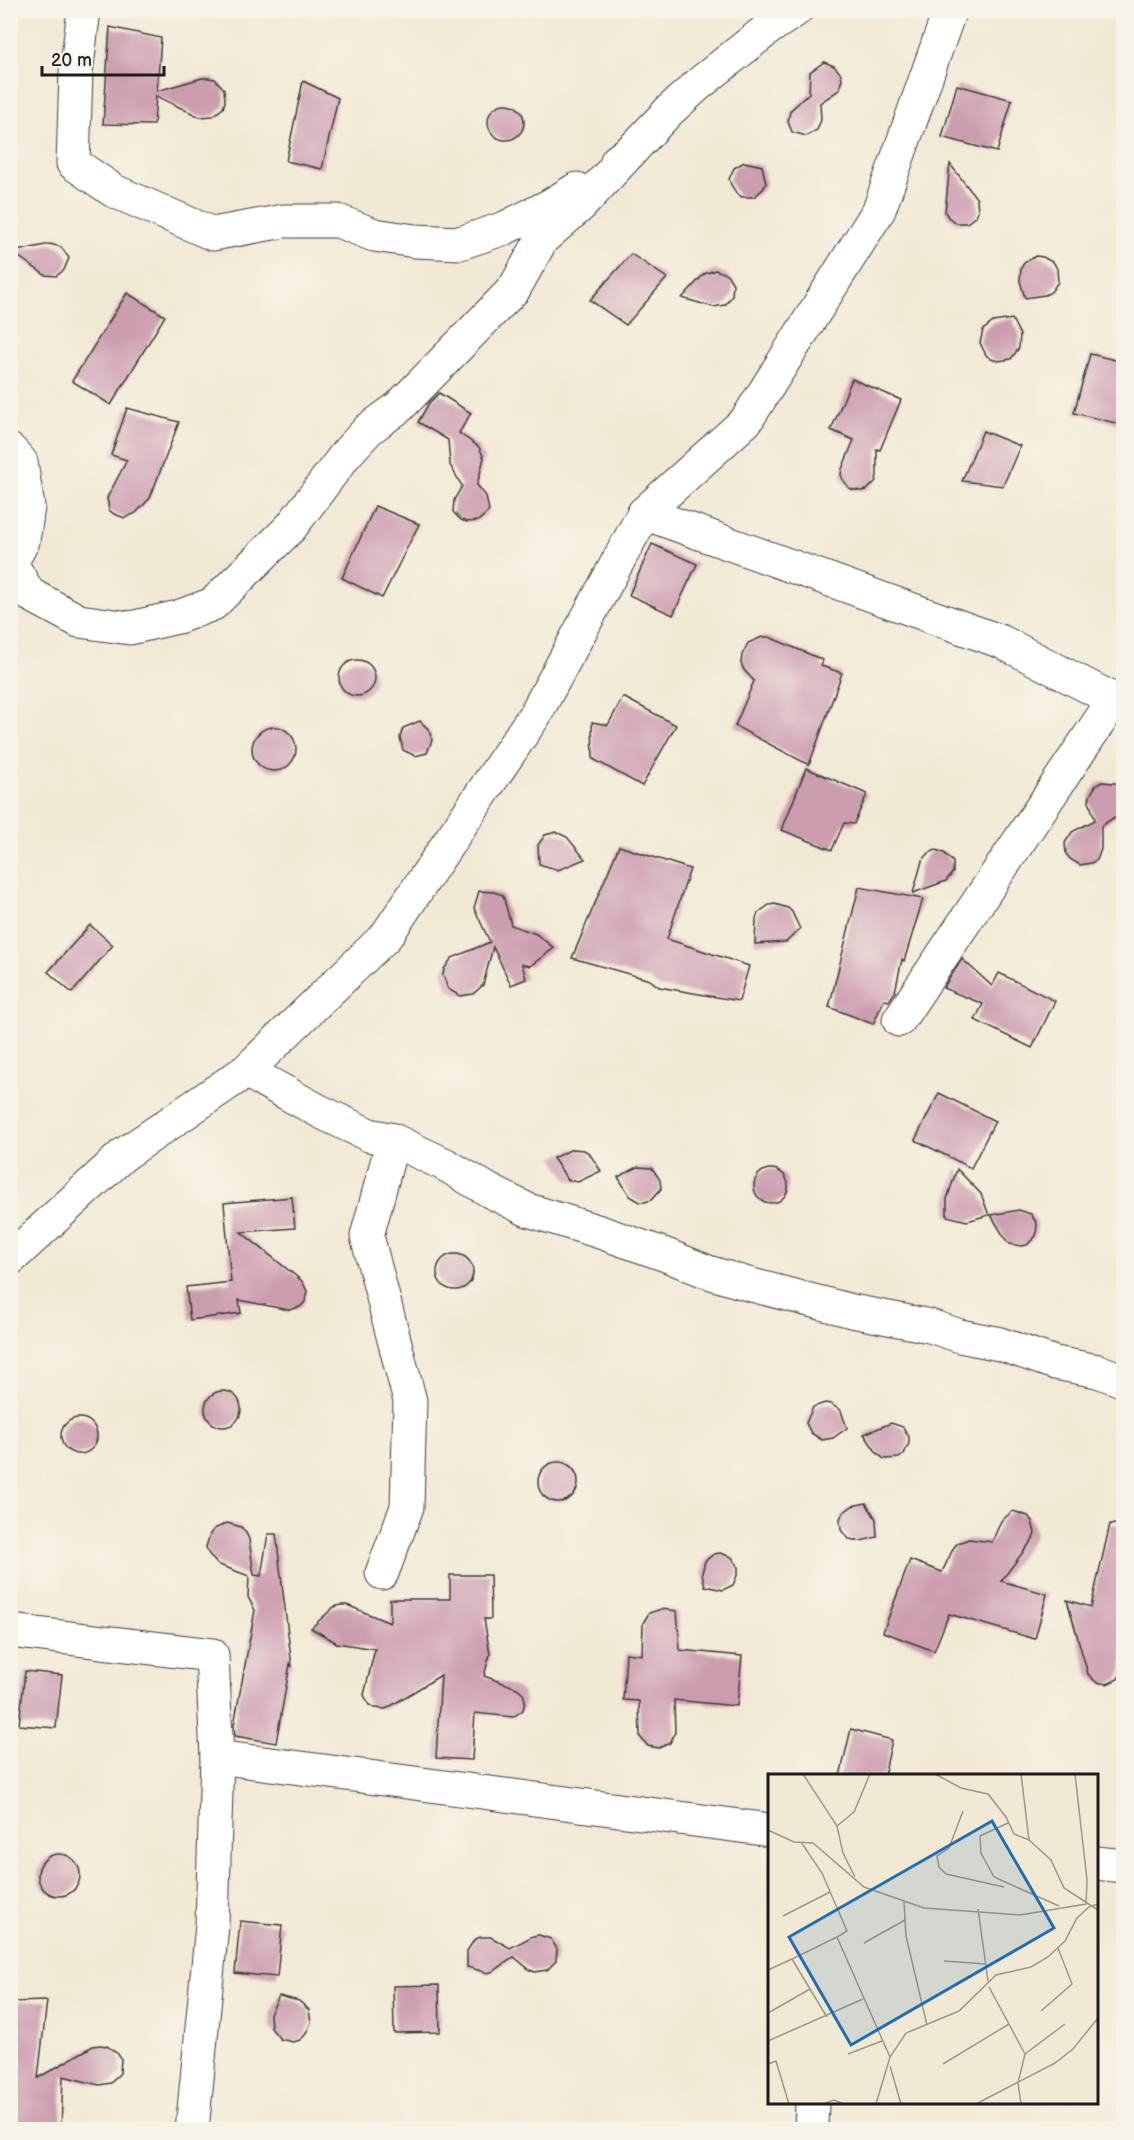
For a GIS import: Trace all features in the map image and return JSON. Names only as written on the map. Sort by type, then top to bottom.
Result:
[{"type":"street","points":[[84,10],[76,73],[73,163],[114,191],[213,234],[284,220],[338,221],[374,235],[415,241],[460,243],[505,228],[549,206],[591,180],[634,148]]},
{"type":"street","points":[[10,450],[21,462],[28,507],[23,542],[10,563],[29,594],[79,621],[130,628],[178,617],[213,604],[291,527],[346,454],[369,429],[399,407],[514,289],[542,239],[581,205],[670,110],[769,28],[796,10]]},
{"type":"street","points":[[10,1259],[123,1155],[246,1071],[386,936],[536,713],[644,513],[746,420],[879,210],[950,10]]},
{"type":"street","points":[[644,513],[1002,642],[1118,703],[899,1020]]},
{"type":"street","points":[[246,1071],[319,1112],[369,1136],[393,1140],[446,1165],[528,1210],[666,1255],[708,1272],[852,1311],[930,1326],[960,1336],[1000,1344],[1055,1363],[1098,1371],[1124,1381]]},
{"type":"street","points":[[382,1573],[407,1507],[410,1424],[410,1401],[367,1236],[393,1140]]},
{"type":"street","points":[[10,1631],[212,1655],[217,1757],[212,1925],[192,2130]]},
{"type":"street","points":[[217,1757],[768,1830]]},
{"type":"street","points":[[1098,1863],[1124,1866]]},
{"type":"street","points":[[811,2130],[812,2104]]},
{"type":"building","points":[[110,27],[161,38],[157,91],[202,78],[215,79],[224,89],[223,108],[213,116],[200,117],[156,96],[154,125],[103,124]]},
{"type":"building","points":[[824,62],[834,66],[841,74],[839,90],[820,103],[821,120],[817,130],[806,136],[792,132],[788,122],[790,111],[809,93],[810,72]]},
{"type":"building","points":[[303,81],[338,98],[322,169],[286,161]]},
{"type":"building","points":[[957,85],[1012,100],[997,152],[942,137]]},
{"type":"building","points":[[506,104],[519,109],[524,122],[519,135],[506,140],[493,135],[488,122],[493,109]]},
{"type":"building","points":[[744,162],[762,166],[766,184],[754,197],[742,197],[737,194],[729,179],[734,168]]},
{"type":"building","points":[[950,164],[977,199],[976,216],[967,223],[956,223],[945,212]]},
{"type":"building","points":[[50,244],[61,247],[69,258],[64,270],[56,276],[45,275],[12,252]]},
{"type":"building","points":[[631,254],[667,278],[626,325],[590,300]]},
{"type":"building","points":[[1036,256],[1054,263],[1058,282],[1051,292],[1045,295],[1025,298],[1020,281],[1021,268],[1024,263]]},
{"type":"building","points":[[715,270],[727,274],[733,284],[732,296],[725,305],[713,307],[682,298],[704,274]]},
{"type":"building","points":[[127,293],[165,316],[111,405],[72,381]]},
{"type":"building","points":[[1012,319],[1020,335],[1019,348],[1011,359],[998,361],[991,359],[986,355],[980,343],[983,330],[993,322]]},
{"type":"building","points":[[1090,354],[1124,362],[1124,425],[1074,413]]},
{"type":"building","points":[[852,379],[901,400],[880,450],[877,449],[876,481],[867,490],[861,491],[850,489],[841,475],[854,440],[831,430]]},
{"type":"building","points":[[439,393],[471,413],[459,433],[479,447],[484,458],[477,485],[486,496],[489,511],[478,521],[461,520],[453,512],[454,500],[462,486],[450,465],[448,440],[418,422],[429,403]]},
{"type":"building","points":[[127,408],[179,422],[150,498],[136,513],[125,518],[109,510],[107,498],[127,460],[111,455]]},
{"type":"building","points":[[983,431],[1020,446],[1003,486],[962,481]]},
{"type":"building","points":[[375,506],[419,524],[382,598],[342,578]]},
{"type":"building","points":[[652,544],[697,564],[673,615],[629,595]]},
{"type":"building","points":[[762,637],[769,637],[823,660],[821,666],[842,673],[809,765],[735,726],[754,681],[744,670],[741,663],[742,655],[748,643]]},
{"type":"building","points":[[357,660],[370,665],[375,678],[370,691],[357,696],[344,691],[339,678],[344,665]]},
{"type":"building","points":[[623,697],[676,725],[642,786],[593,759],[592,722],[608,725]]},
{"type":"building","points":[[420,721],[429,730],[432,740],[427,753],[415,756],[403,750],[400,737],[403,728]]},
{"type":"building","points":[[274,727],[283,728],[290,733],[295,740],[295,758],[290,765],[283,770],[274,771],[265,770],[258,765],[253,758],[252,749],[253,740],[258,733],[265,728]]},
{"type":"building","points":[[806,768],[867,794],[854,824],[844,823],[832,850],[782,830]]},
{"type":"building","points":[[1102,782],[1124,784],[1124,811],[1101,826],[1101,849],[1097,860],[1080,865],[1066,854],[1065,843],[1072,832],[1095,820],[1089,801],[1096,785]]},
{"type":"building","points":[[556,832],[567,837],[585,859],[558,870],[539,864],[538,845],[545,835]]},
{"type":"building","points":[[619,846],[690,869],[667,939],[749,966],[739,1001],[659,987],[650,980],[572,958]]},
{"type":"building","points":[[936,850],[944,853],[953,862],[953,872],[946,881],[913,893],[922,861],[929,853]]},
{"type":"building","points":[[859,887],[923,899],[904,961],[902,959],[895,992],[889,1001],[884,1000],[873,1024],[829,1007]]},
{"type":"building","points":[[479,891],[503,895],[511,925],[536,934],[554,948],[530,966],[522,964],[526,979],[511,985],[493,947],[483,985],[473,994],[460,996],[448,989],[443,975],[444,969],[452,958],[490,942],[474,908]]},
{"type":"building","points":[[775,904],[788,908],[792,912],[800,929],[786,942],[755,944],[758,913],[769,905]]},
{"type":"building","points":[[90,925],[113,945],[72,993],[48,972]]},
{"type":"building","points":[[962,959],[992,986],[999,973],[1055,1001],[1032,1048],[975,1020],[983,1004],[943,988]]},
{"type":"building","points":[[939,1093],[995,1121],[971,1168],[915,1140]]},
{"type":"building","points":[[572,1149],[589,1153],[601,1171],[578,1182],[568,1180],[553,1158]]},
{"type":"building","points":[[638,1167],[652,1168],[660,1180],[661,1189],[651,1200],[645,1202],[640,1202],[630,1196],[618,1177]]},
{"type":"building","points":[[771,1169],[783,1174],[788,1186],[783,1198],[771,1203],[759,1198],[754,1186],[759,1174]]},
{"type":"building","points":[[957,1169],[981,1194],[989,1215],[967,1221],[947,1216],[947,1199]]},
{"type":"building","points":[[292,1197],[295,1228],[241,1232],[302,1281],[307,1291],[305,1302],[300,1307],[289,1310],[239,1300],[241,1313],[190,1320],[186,1287],[231,1282],[224,1203]]},
{"type":"building","points":[[1019,1210],[1031,1214],[1037,1224],[1036,1236],[1027,1245],[1021,1246],[1010,1244],[1006,1240],[991,1215]]},
{"type":"building","points":[[455,1254],[468,1259],[473,1272],[468,1285],[455,1290],[442,1285],[437,1272],[442,1259]]},
{"type":"building","points":[[223,1391],[236,1396],[241,1409],[236,1422],[223,1427],[210,1422],[205,1409],[210,1396]]},
{"type":"building","points":[[825,1403],[841,1411],[847,1428],[833,1438],[822,1440],[811,1433],[806,1423],[813,1407]]},
{"type":"building","points":[[79,1418],[92,1423],[97,1436],[92,1449],[79,1454],[66,1449],[61,1436],[66,1423]]},
{"type":"building","points":[[891,1423],[903,1427],[909,1437],[909,1443],[904,1454],[899,1458],[884,1459],[864,1434]]},
{"type":"building","points":[[558,1462],[566,1463],[572,1468],[577,1474],[577,1490],[572,1496],[566,1501],[558,1502],[550,1501],[544,1496],[539,1490],[538,1482],[539,1474],[544,1468],[550,1463]]},
{"type":"building","points":[[866,1503],[876,1519],[877,1537],[861,1541],[849,1539],[841,1530],[840,1519],[843,1513],[852,1506]]},
{"type":"building","points":[[1013,1511],[1028,1516],[1035,1533],[1033,1539],[1001,1581],[1047,1594],[1035,1639],[949,1614],[934,1651],[883,1632],[910,1560],[942,1572],[958,1543],[969,1539],[992,1542],[1001,1521]]},
{"type":"building","points":[[227,1523],[241,1527],[246,1533],[249,1539],[254,1575],[261,1576],[268,1534],[276,1534],[292,1667],[290,1664],[276,1743],[235,1736],[234,1725],[255,1610],[248,1597],[249,1576],[217,1564],[206,1547],[214,1529]]},
{"type":"building","points":[[1110,1524],[1124,1525],[1123,1668],[1118,1679],[1107,1684],[1096,1682],[1088,1674],[1067,1600],[1091,1607]]},
{"type":"building","points":[[720,1553],[732,1557],[738,1567],[733,1585],[723,1590],[705,1586],[702,1573],[705,1561],[714,1554]]},
{"type":"building","points":[[450,1575],[490,1575],[491,1619],[484,1619],[490,1654],[484,1676],[517,1688],[523,1693],[525,1701],[523,1710],[513,1717],[475,1713],[472,1760],[436,1758],[441,1675],[386,1709],[374,1708],[369,1705],[364,1695],[375,1649],[337,1643],[311,1628],[334,1607],[341,1605],[347,1605],[390,1623],[390,1599],[450,1599]]},
{"type":"building","points":[[661,1609],[677,1611],[680,1650],[742,1656],[737,1706],[674,1700],[675,1732],[670,1743],[659,1748],[648,1746],[640,1737],[639,1701],[623,1700],[626,1653],[642,1655],[643,1623],[649,1613]]},
{"type":"building","points":[[25,1671],[62,1675],[56,1728],[19,1725]]},
{"type":"building","points":[[851,1729],[892,1740],[884,1774],[840,1774]]},
{"type":"building","points":[[59,1854],[74,1860],[80,1875],[74,1890],[59,1896],[44,1890],[38,1875],[44,1860]]},
{"type":"building","points":[[240,1921],[282,1925],[277,1977],[235,1973]]},
{"type":"building","points":[[539,1935],[551,1939],[557,1949],[556,1961],[547,1970],[535,1972],[514,1957],[488,1973],[467,1967],[467,1951],[474,1940],[480,1937],[491,1937],[510,1948]]},
{"type":"building","points":[[439,1985],[440,2032],[394,2033],[393,1986]]},
{"type":"building","points":[[279,1996],[299,2001],[309,2010],[311,2023],[300,2040],[293,2042],[280,2039],[271,2028],[270,2014]]},
{"type":"building","points":[[47,2001],[38,2078],[93,2046],[100,2045],[107,2046],[118,2054],[121,2059],[120,2073],[111,2083],[99,2085],[63,2076],[61,2130],[10,2130],[10,2002]]}]
